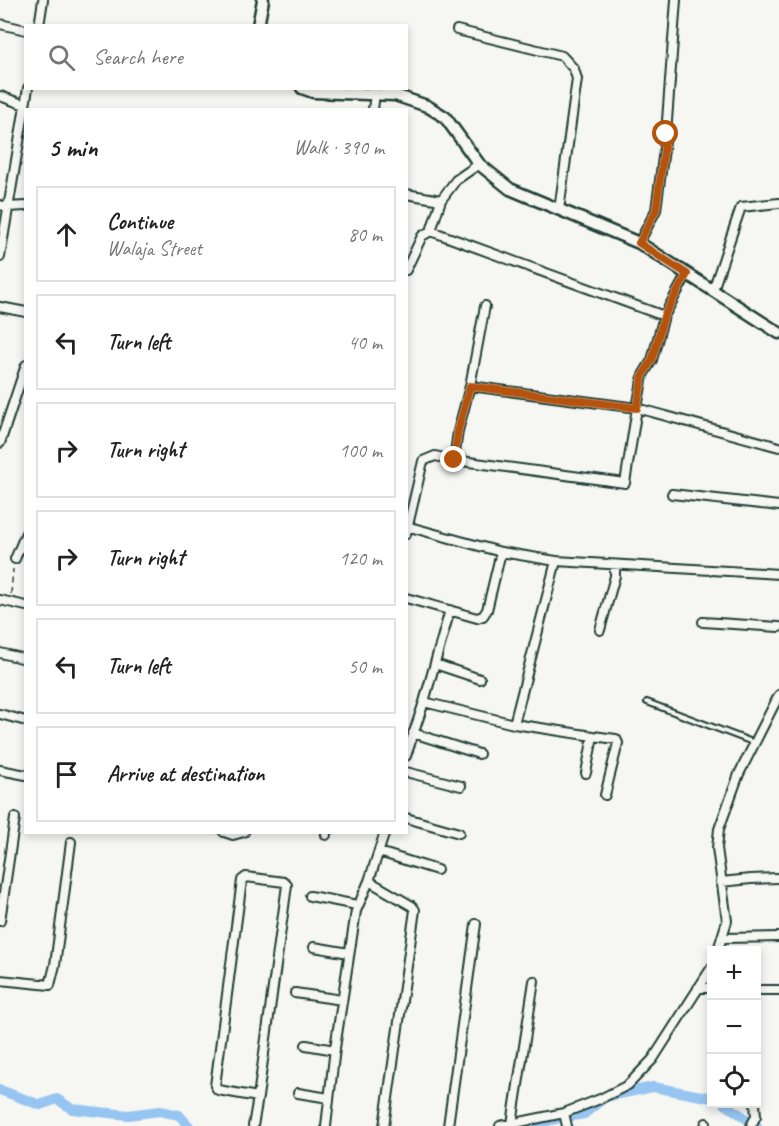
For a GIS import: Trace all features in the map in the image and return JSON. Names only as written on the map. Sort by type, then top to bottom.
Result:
[{"type":"street","points":[[39,24],[43,0]]},
{"type":"street","points":[[258,24],[263,0]]},
{"type":"street","points":[[639,243],[656,210],[666,134],[676,0]]},
{"type":"street","points":[[0,24],[24,30]]},
{"type":"street","points":[[457,30],[562,56],[574,69],[577,79],[559,210]]},
{"type":"street","points":[[24,108],[28,90]]},
{"type":"street","points":[[308,90],[395,95],[427,106],[445,117],[479,164],[510,189],[639,243],[779,333]]},
{"type":"street","points":[[373,108],[375,93]]},
{"type":"street","points":[[0,96],[25,105]]},
{"type":"street","points":[[0,255],[4,206],[24,110]]},
{"type":"street","points":[[408,266],[422,236],[431,231],[441,200],[456,180],[479,164]]},
{"type":"street","points":[[408,194],[441,200]]},
{"type":"street","points":[[713,290],[741,207],[779,203]]},
{"type":"street","points":[[4,206],[24,206]]},
{"type":"street","points":[[431,231],[664,316]]},
{"type":"street","points":[[408,525],[423,461],[435,456],[625,483],[643,375],[652,360],[664,316],[687,274]]},
{"type":"street","points":[[454,460],[458,431],[470,386],[485,306]]},
{"type":"street","points":[[0,307],[24,312]]},
{"type":"street","points":[[0,443],[1,434],[24,371]]},
{"type":"street","points":[[470,386],[637,408],[779,447]]},
{"type":"street","points":[[672,494],[779,506]]},
{"type":"street","points":[[408,529],[501,552],[556,561],[779,574]]},
{"type":"street","points":[[15,559],[24,538]]},
{"type":"street","points":[[408,599],[477,618],[483,616],[487,610],[501,552]]},
{"type":"street","points":[[514,724],[556,561]]},
{"type":"street","points":[[600,630],[615,576],[615,565]]},
{"type":"street","points":[[0,600],[24,606]]},
{"type":"street","points":[[408,749],[450,610]]},
{"type":"street","points":[[703,622],[779,627]]},
{"type":"street","points":[[0,653],[24,659]]},
{"type":"street","points":[[435,664],[480,679]]},
{"type":"street","points":[[720,946],[727,921],[717,848],[718,829],[739,774],[779,695]]},
{"type":"street","points":[[424,702],[514,724],[616,739],[618,743],[605,795]]},
{"type":"street","points":[[0,714],[24,720]]},
{"type":"street","points":[[413,733],[479,753]]},
{"type":"street","points":[[586,773],[593,736]]},
{"type":"street","points":[[0,770],[24,775]]},
{"type":"street","points":[[408,773],[461,786]]},
{"type":"street","points":[[0,921],[15,818]]},
{"type":"street","points":[[408,819],[459,833]]},
{"type":"street","points":[[326,1126],[357,905],[369,881],[384,834]]},
{"type":"street","points":[[0,980],[50,985],[55,965],[70,842]]},
{"type":"street","points":[[379,852],[436,870]]},
{"type":"street","points":[[253,1126],[258,1097],[287,885],[284,882],[246,877],[242,880],[215,1086],[218,1090],[258,1097]]},
{"type":"street","points":[[721,882],[779,878]]},
{"type":"street","points":[[369,881],[415,910],[384,1126]]},
{"type":"street","points":[[310,896],[357,905]]},
{"type":"street","points":[[448,1126],[476,924]]},
{"type":"street","points":[[723,938],[779,937]]},
{"type":"street","points":[[314,947],[349,953]]},
{"type":"street","points":[[501,1126],[564,1113],[628,1085],[653,1059],[707,973]]},
{"type":"street","points":[[512,1124],[534,981]]},
{"type":"street","points":[[698,988],[707,988]]},
{"type":"street","points":[[761,990],[779,990]]},
{"type":"street","points":[[295,993],[342,1000]]},
{"type":"street","points":[[306,1045],[335,1050]]},
{"type":"street","points":[[298,1093],[329,1098]]},
{"type":"street","points":[[751,1126],[756,1116],[755,1108]]},
{"type":"street","points":[[564,1113],[567,1126]]},
{"type":"lane","points":[[647,702],[755,743]]},
{"type":"path","points":[[10,602],[15,559]]},
{"type":"waterway","points":[[573,1116],[584,1114],[605,1097],[653,1087],[707,1097]]},
{"type":"waterway","points":[[0,1090],[40,1105],[57,1099],[72,1109],[128,1115],[160,1111],[179,1115],[189,1126]]},
{"type":"waterway","points":[[731,1108],[757,1126]]},
{"type":"waterway","points":[[525,1126],[556,1119]]},
{"type":"route","points":[[454,460],[458,431],[470,386],[637,408],[643,375],[652,360],[664,316],[687,274],[639,243],[656,210],[666,134]]}]
